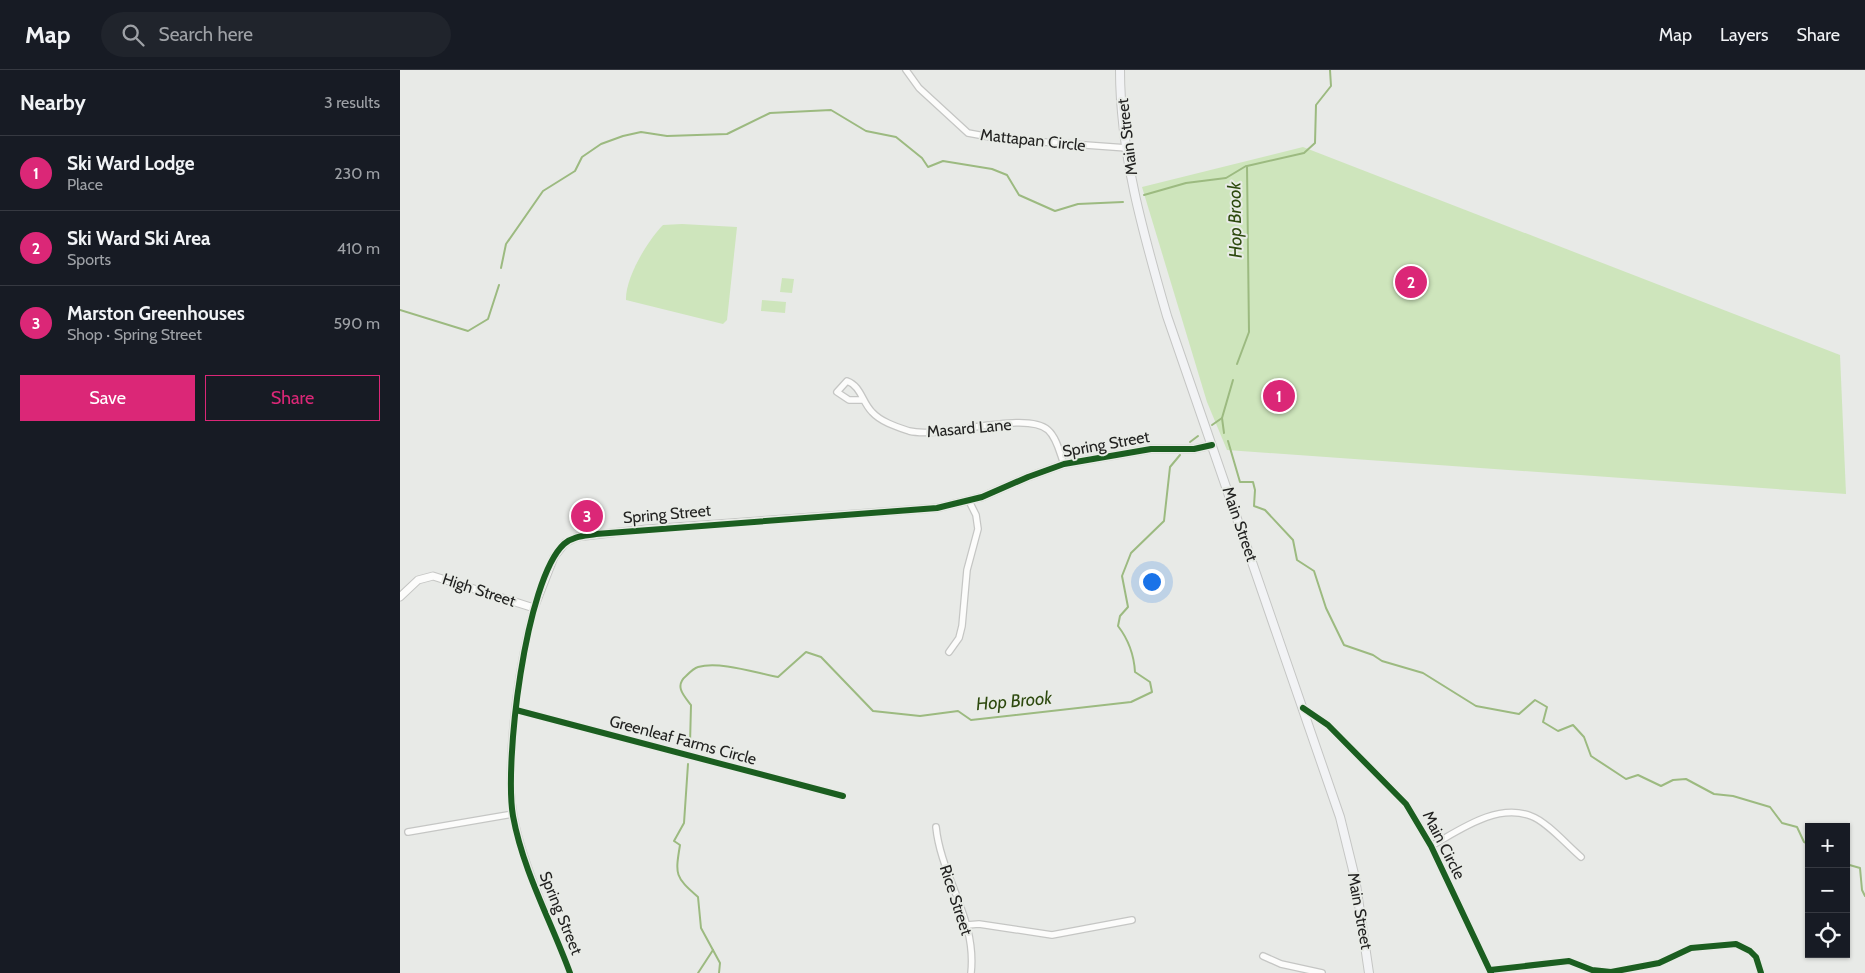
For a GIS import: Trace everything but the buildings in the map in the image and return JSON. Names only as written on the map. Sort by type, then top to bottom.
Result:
[{"type":"main road","name":"Main Street","points":[[1120,72],[1127,148],[1136,199],[1156,278],[1340,817],[1355,878],[1369,973]]},
{"type":"street","name":"Mattapan Circle","points":[[906,70],[918,88],[968,133],[1001,139],[1127,148]]},
{"type":"street","name":"Masard Lane","points":[[862,400],[872,413],[886,422],[910,431],[935,432],[1018,423],[1042,426],[1053,436],[1064,464]]},
{"type":"street","name":"Spring Street","points":[[570,973],[526,865],[513,814],[511,780],[516,710],[534,608],[554,558],[565,544],[577,537],[646,529],[937,508],[969,501],[1064,464],[1151,449],[1194,449],[1212,445]]},
{"type":"street","points":[[949,652],[959,638],[962,626],[967,570],[978,529],[976,515],[969,501]]},
{"type":"street","name":"High Street","points":[[400,597],[418,580],[433,576],[534,608]]},
{"type":"street","name":"Main Circle","points":[[1303,708],[1328,725],[1406,804],[1431,846],[1490,972]]},
{"type":"street","name":"Greenleaf Farms Circle","points":[[516,710],[843,796]]},
{"type":"street","points":[[1431,846],[1478,821],[1504,812],[1531,816],[1581,857]]},
{"type":"street","points":[[408,832],[513,814]]},
{"type":"street","name":"Rice Street","points":[[936,827],[938,848],[958,895],[966,925],[971,951],[971,973]]},
{"type":"street","points":[[966,925],[979,924],[1052,935],[1132,920]]},
{"type":"street","points":[[1490,972],[1570,961],[1592,970],[1611,972],[1659,963],[1691,948],[1736,944],[1748,949],[1756,957],[1761,973]]},
{"type":"street","points":[[1263,956],[1281,964],[1322,973]]},
{"type":"green space","points":[[1303,147],[1840,355],[1846,494],[1227,450],[1207,402],[1142,187]]},
{"type":"green space","points":[[682,224],[737,227],[727,320],[723,324],[626,300],[629,281],[633,271],[651,240],[663,225]]},
{"type":"green space","points":[[782,278],[794,279],[792,293],[780,292]]},
{"type":"green space","points":[[762,300],[786,302],[785,313],[761,311]]},
{"type":"waterway","name":"Hop Brook","points":[[1237,364],[1249,332],[1247,166],[1304,153],[1315,143],[1316,105],[1331,86],[1330,70]]},
{"type":"waterway","points":[[501,268],[506,244],[543,191],[575,171],[582,157],[601,144],[641,132],[667,136],[727,134],[770,113],[831,110],[866,131],[896,137],[922,158],[928,167],[943,161],[992,169],[1007,175],[1019,195],[1055,211],[1078,204],[1123,202]]},
{"type":"waterway","points":[[1144,195],[1186,183],[1226,178],[1246,166]]},
{"type":"waterway","points":[[400,310],[468,331],[488,319],[499,285]]},
{"type":"waterway","name":"Hop Brook","points":[[1212,425],[1222,418],[1233,380]]},
{"type":"waterway","points":[[1222,418],[1224,433]]},
{"type":"waterway","name":"Hop Brook","points":[[1190,442],[1198,436]]},
{"type":"waterway","points":[[1228,441],[1240,482],[1253,482],[1255,490],[1254,506],[1265,510],[1293,540],[1297,560],[1314,571],[1326,608],[1344,645],[1373,655],[1382,661],[1423,673],[1476,706],[1519,714],[1535,700],[1547,707],[1543,722],[1558,731],[1573,725],[1584,737],[1591,756],[1626,779],[1638,775],[1661,786],[1673,780],[1686,779],[1714,794],[1733,796],[1770,807],[1782,823],[1797,827],[1805,843]]},
{"type":"waterway","name":"Hop Brook","points":[[690,744],[691,705],[683,695],[680,687],[682,680],[695,668],[717,665],[778,677],[806,652],[821,657],[873,711],[920,716],[958,711],[971,720],[1131,702],[1152,692],[1150,682],[1135,672],[1130,648],[1118,626],[1120,616],[1128,607],[1122,576],[1131,553],[1164,521],[1170,467],[1180,455]]},
{"type":"waterway","name":"Hop Brook","points":[[688,764],[684,823],[674,841],[680,845],[677,869],[681,880],[698,897],[701,928],[720,963],[719,973]]},
{"type":"waterway","points":[[1850,865],[1860,868],[1862,890],[1865,896]]},
{"type":"waterway","points":[[698,973],[713,950]]},
{"type":"cycle path","points":[[570,973],[523,856],[513,816],[511,791],[515,717],[520,674],[528,632],[538,594],[550,564],[564,544],[575,538],[596,534],[937,508],[982,497],[1064,464],[1151,449],[1194,449],[1212,445]]},
{"type":"cycle path","points":[[1303,708],[1328,725],[1406,804],[1431,846],[1491,973]]},
{"type":"cycle path","points":[[516,710],[843,796]]},
{"type":"cycle path","points":[[1490,970],[1569,961],[1592,970],[1611,972],[1659,963],[1691,948],[1736,944],[1750,951],[1756,957],[1761,973]]},
{"type":"place","name":"Ski Ward Ski Area","points":[[1411,282]]},
{"type":"place","name":"Ski Ward Lodge","points":[[1279,396]]},
{"type":"place","name":"Marston Greenhouses","points":[[587,516]]}]
